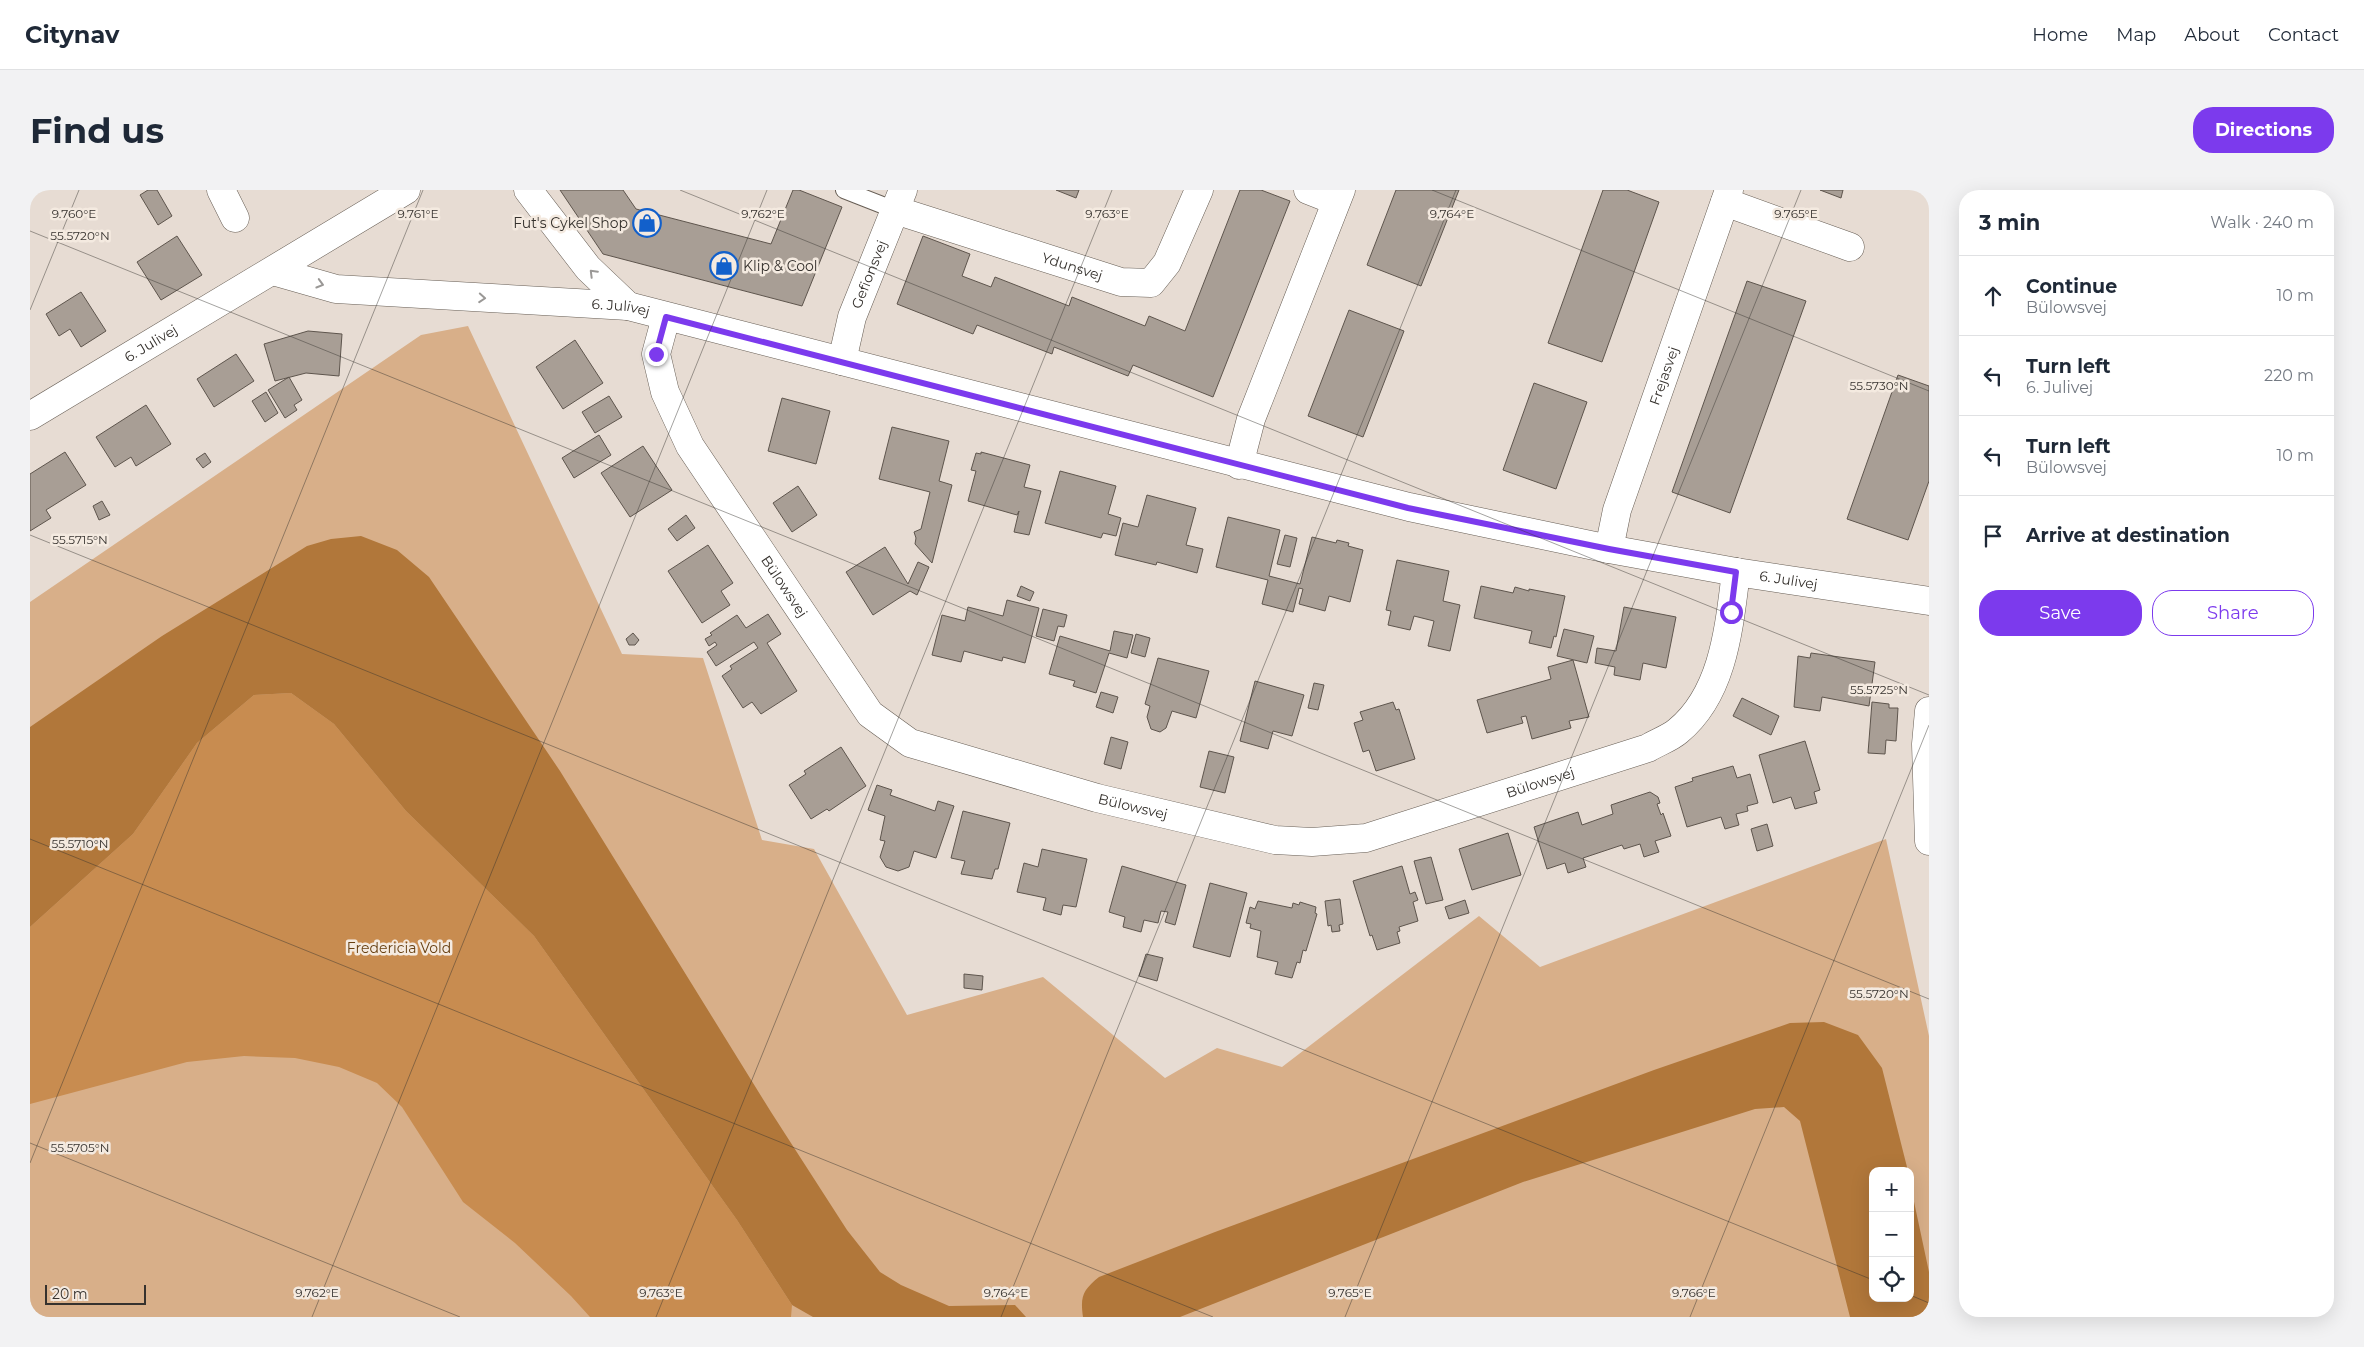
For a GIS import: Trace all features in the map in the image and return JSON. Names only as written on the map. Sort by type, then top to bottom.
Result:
[{"type":"street","points":[[221,190],[235,218]]},
{"type":"street","name":"6. Julivej","points":[[30,416],[406,190]]},
{"type":"street","points":[[528,190],[588,268],[628,306]]},
{"type":"street","name":"Ydunsvej","points":[[899,200],[1122,282],[1151,283],[1167,263],[1199,190]]},
{"type":"street","points":[[1239,465],[1251,419],[1338,196],[1308,190]]},
{"type":"street","name":"Frejasvej","points":[[1609,549],[1617,510],[1727,196],[1850,247]]},
{"type":"street","name":"Gefionsvej","points":[[842,360],[852,317],[899,200]]},
{"type":"street","name":"6. Julivej","points":[[273,271],[336,289],[628,306],[1408,508],[1609,549],[1736,572],[1929,601]]},
{"type":"street","name":"Bülowsvej","points":[[666,317],[656,354],[665,392],[690,446],[870,714],[910,743],[1098,798],[1275,840],[1312,842],[1366,838],[1648,748],[1678,731],[1704,700],[1722,660],[1736,572]]},
{"type":"street","points":[[1929,711],[1926,744],[1929,841]]},
{"type":"lane","points":[[844,190],[899,200]]},
{"type":"green space","name":"Fredericia Vold","points":[[468,326],[622,654],[703,658],[762,840],[814,849],[907,1015],[1043,977],[1165,1078],[1217,1048],[1282,1067],[1479,916],[1540,967],[1886,839],[1929,1036],[1929,1317],[30,1317],[30,602],[421,335]]},
{"type":"green space","points":[[291,693],[334,724],[406,811],[534,936],[737,1220],[792,1305],[791,1317],[590,1317],[571,1296],[515,1243],[463,1202],[402,1107],[377,1083],[339,1067],[295,1058],[244,1056],[187,1062],[30,1104],[30,927],[133,834],[197,743],[254,695]]},
{"type":"shaded area","points":[[361,536],[397,550],[429,577],[560,771],[771,1112],[847,1230],[880,1272],[901,1285],[949,1306],[1015,1305],[1026,1317],[813,1317],[792,1305],[737,1220],[534,936],[406,811],[334,724],[291,693],[254,695],[197,743],[133,834],[30,927],[30,727],[162,636],[307,546],[331,539]]},
{"type":"shaded area","points":[[1824,1022],[1858,1035],[1882,1068],[1907,1167],[1869,1167],[1869,1302],[1914,1302],[1914,1202],[1929,1272],[1929,1317],[1850,1317],[1800,1121],[1784,1107],[1755,1109],[1523,1182],[1180,1317],[1083,1317],[1082,1304],[1084,1294],[1089,1286],[1099,1277],[1215,1232],[1654,1070],[1790,1023]]},
{"type":"building","points":[[148,190],[157,190],[172,216],[158,225],[140,195]]},
{"type":"building","points":[[560,190],[623,190],[636,209],[771,244],[793,190],[799,190],[842,207],[802,306],[603,254]]},
{"type":"building","points":[[1056,190],[1079,190],[1076,198]]},
{"type":"building","points":[[1240,190],[1261,190],[1290,201],[1213,397],[1133,365],[1128,376],[1054,347],[1052,354],[977,325],[973,334],[897,304],[923,236],[970,254],[962,276],[991,287],[995,277],[1069,306],[1072,297],[1145,326],[1149,316],[1185,331]]},
{"type":"building","points":[[1396,190],[1459,190],[1421,286],[1367,265]]},
{"type":"building","points":[[1603,190],[1627,190],[1659,202],[1602,362],[1548,343]]},
{"type":"building","points":[[1820,190],[1843,190],[1841,198]]},
{"type":"building","points":[[177,236],[202,275],[161,300],[137,262]]},
{"type":"building","points":[[1747,281],[1806,301],[1730,513],[1672,492]]},
{"type":"building","points":[[81,292],[106,331],[81,347],[70,329],[59,336],[46,314]]},
{"type":"building","points":[[1349,310],[1404,331],[1363,437],[1308,416]]},
{"type":"building","points":[[308,331],[342,334],[339,376],[306,373],[275,381],[264,344]]},
{"type":"building","points":[[575,340],[603,383],[563,409],[536,367]]},
{"type":"building","points":[[236,354],[254,381],[214,407],[197,379]]},
{"type":"building","points":[[1898,375],[1929,386],[1929,481],[1908,540],[1847,519]]},
{"type":"building","points":[[289,377],[302,400],[294,405],[297,410],[285,418],[268,390]]},
{"type":"building","points":[[1534,383],[1587,402],[1556,489],[1503,470]]},
{"type":"building","points":[[266,392],[278,413],[265,422],[252,401]]},
{"type":"building","points":[[609,396],[622,417],[595,433],[582,412]]},
{"type":"building","points":[[782,398],[830,411],[816,464],[768,451]]},
{"type":"building","points":[[146,405],[171,444],[136,466],[131,457],[115,467],[96,437]]},
{"type":"building","points":[[892,427],[949,441],[939,481],[952,485],[932,563],[915,544],[914,532],[921,529],[930,492],[879,479]]},
{"type":"building","points":[[599,435],[611,455],[574,478],[562,458]]},
{"type":"building","points":[[643,446],[672,490],[630,517],[601,473]]},
{"type":"building","points":[[65,452],[86,485],[46,510],[51,518],[30,531],[30,474]]},
{"type":"building","points":[[981,452],[1030,465],[1024,487],[1041,491],[1029,535],[1014,532],[1019,511],[1017,515],[968,501],[976,471],[971,470],[976,453],[981,454]]},
{"type":"building","points":[[205,453],[211,462],[203,468],[196,459]]},
{"type":"building","points":[[1060,471],[1116,486],[1108,514],[1121,518],[1116,536],[1103,533],[1101,538],[1045,523]]},
{"type":"building","points":[[798,486],[817,515],[792,532],[773,503]]},
{"type":"building","points":[[1147,495],[1196,508],[1186,545],[1203,549],[1197,573],[1157,562],[1156,565],[1115,555],[1123,523],[1138,527]]},
{"type":"building","points":[[102,501],[110,515],[99,520],[93,506]]},
{"type":"building","points":[[686,515],[695,528],[677,541],[668,529]]},
{"type":"building","points":[[1228,517],[1280,530],[1269,576],[1300,584],[1312,537],[1336,543],[1337,540],[1349,543],[1348,546],[1363,550],[1350,602],[1329,596],[1325,611],[1299,604],[1303,589],[1299,588],[1293,612],[1262,604],[1268,580],[1216,567]]},
{"type":"building","points":[[1285,535],[1297,538],[1290,567],[1277,564]]},
{"type":"building","points":[[708,545],[733,583],[721,591],[730,605],[702,623],[668,571]]},
{"type":"building","points":[[885,547],[908,584],[918,562],[929,567],[917,595],[910,591],[873,615],[846,572]]},
{"type":"building","points":[[1397,560],[1449,571],[1443,601],[1460,605],[1450,651],[1428,646],[1434,621],[1414,616],[1410,630],[1388,625],[1391,611],[1386,610]]},
{"type":"building","points":[[1021,586],[1034,592],[1030,601],[1017,596]]},
{"type":"building","points":[[1481,586],[1513,593],[1515,587],[1565,596],[1556,637],[1554,636],[1551,648],[1529,643],[1532,631],[1474,618]]},
{"type":"building","points":[[1007,600],[1039,608],[1025,663],[1003,657],[1002,661],[964,651],[961,662],[932,655],[942,615],[965,621],[968,607],[1003,616]]},
{"type":"building","points":[[1624,607],[1676,617],[1666,668],[1643,663],[1640,680],[1614,675],[1615,667],[1595,663],[1597,648],[1616,651]]},
{"type":"building","points":[[1043,609],[1067,615],[1064,627],[1058,626],[1054,641],[1036,636]]},
{"type":"building","points":[[768,614],[781,634],[767,643],[797,691],[761,714],[752,702],[743,708],[722,676],[732,669],[730,666],[758,648],[754,642],[716,666],[707,652],[717,645],[715,642],[709,646],[705,639],[712,635],[710,633],[737,615],[746,628]]},
{"type":"building","points":[[1564,629],[1594,636],[1587,663],[1557,656]]},
{"type":"building","points":[[1114,631],[1133,635],[1127,658],[1109,653],[1096,693],[1073,686],[1075,681],[1049,674],[1060,636],[1110,651]]},
{"type":"building","points":[[633,633],[639,640],[635,645],[629,645],[626,639]]},
{"type":"building","points":[[1136,634],[1150,638],[1145,657],[1131,653]]},
{"type":"building","points":[[1811,653],[1875,662],[1869,706],[1822,697],[1820,711],[1794,707],[1798,656],[1810,658]]},
{"type":"building","points":[[1158,658],[1209,671],[1196,718],[1172,711],[1166,728],[1160,732],[1151,729],[1147,717],[1150,706],[1145,704]]},
{"type":"building","points":[[1573,660],[1589,717],[1569,721],[1571,728],[1532,739],[1526,716],[1521,717],[1523,723],[1487,733],[1477,700],[1551,679],[1548,667]]},
{"type":"building","points":[[1255,681],[1304,695],[1292,736],[1273,731],[1268,749],[1240,741]]},
{"type":"building","points":[[1314,683],[1324,685],[1318,710],[1308,708]]},
{"type":"building","points":[[1101,692],[1118,697],[1113,713],[1096,707]]},
{"type":"building","points":[[1742,698],[1779,716],[1771,735],[1733,716]]},
{"type":"building","points":[[1393,702],[1396,710],[1399,709],[1415,759],[1376,771],[1369,750],[1363,752],[1354,723],[1363,720],[1360,712]]},
{"type":"building","points":[[1872,702],[1889,704],[1889,708],[1898,708],[1896,741],[1886,740],[1885,754],[1868,753]]},
{"type":"building","points":[[1111,737],[1128,742],[1121,769],[1104,764]]},
{"type":"building","points":[[1805,741],[1820,790],[1814,792],[1817,803],[1795,809],[1791,797],[1773,803],[1759,755]]},
{"type":"building","points":[[841,747],[866,786],[829,811],[827,809],[811,819],[789,785],[806,774],[804,771]]},
{"type":"building","points":[[1209,751],[1234,757],[1225,793],[1200,787]]},
{"type":"building","points":[[1733,766],[1737,778],[1750,774],[1758,803],[1747,806],[1748,811],[1736,814],[1739,825],[1725,829],[1721,817],[1687,827],[1675,787],[1693,781],[1692,778]]},
{"type":"building","points":[[877,785],[892,790],[890,795],[935,811],[938,801],[954,806],[936,858],[914,851],[909,867],[898,871],[886,867],[880,857],[885,841],[880,840],[885,816],[868,810]]},
{"type":"building","points":[[1650,792],[1658,797],[1660,803],[1657,804],[1661,815],[1663,813],[1671,836],[1655,841],[1659,852],[1644,857],[1640,844],[1624,849],[1622,845],[1583,858],[1586,867],[1568,873],[1565,863],[1547,869],[1534,827],[1578,812],[1582,825],[1613,814],[1611,805]]},
{"type":"building","points":[[963,811],[1010,823],[998,869],[995,869],[992,879],[961,874],[965,861],[951,858]]},
{"type":"building","points":[[1767,824],[1773,846],[1757,851],[1751,829]]},
{"type":"building","points":[[1508,833],[1521,875],[1472,890],[1459,849]]},
{"type":"building","points":[[1042,849],[1087,859],[1076,907],[1063,905],[1061,915],[1043,910],[1046,898],[1017,892],[1024,863],[1038,867]]},
{"type":"building","points":[[1431,857],[1443,900],[1426,904],[1414,861]]},
{"type":"building","points":[[1122,866],[1186,885],[1175,925],[1165,922],[1168,912],[1161,911],[1158,923],[1144,920],[1141,932],[1123,927],[1125,917],[1109,912]]},
{"type":"building","points":[[1402,866],[1410,894],[1415,892],[1418,900],[1413,902],[1418,921],[1399,927],[1400,931],[1397,932],[1400,943],[1377,950],[1372,935],[1370,936],[1353,881]]},
{"type":"building","points":[[1210,883],[1247,893],[1230,957],[1193,947]]},
{"type":"building","points":[[1340,899],[1343,924],[1339,925],[1340,931],[1332,932],[1331,925],[1328,926],[1325,901]]},
{"type":"building","points":[[1465,900],[1469,913],[1449,919],[1445,907]]},
{"type":"building","points":[[1258,901],[1292,908],[1293,903],[1299,905],[1300,902],[1316,907],[1315,913],[1317,914],[1306,951],[1303,950],[1300,963],[1297,962],[1292,978],[1275,974],[1278,962],[1257,957],[1261,931],[1250,928],[1251,924],[1246,923],[1250,907],[1255,909]]},
{"type":"building","points":[[1146,954],[1163,958],[1157,981],[1139,976]]},
{"type":"building","points":[[964,974],[983,976],[982,990],[964,988]]},
{"type":"place","name":"Fut's Cykel Shop","points":[[647,223]]},
{"type":"place","name":"Klip & Cool","points":[[724,266]]},
{"type":"route","points":[[656,354],[666,317],[842,360],[1408,508],[1609,549],[1736,572],[1731,612]]}]
